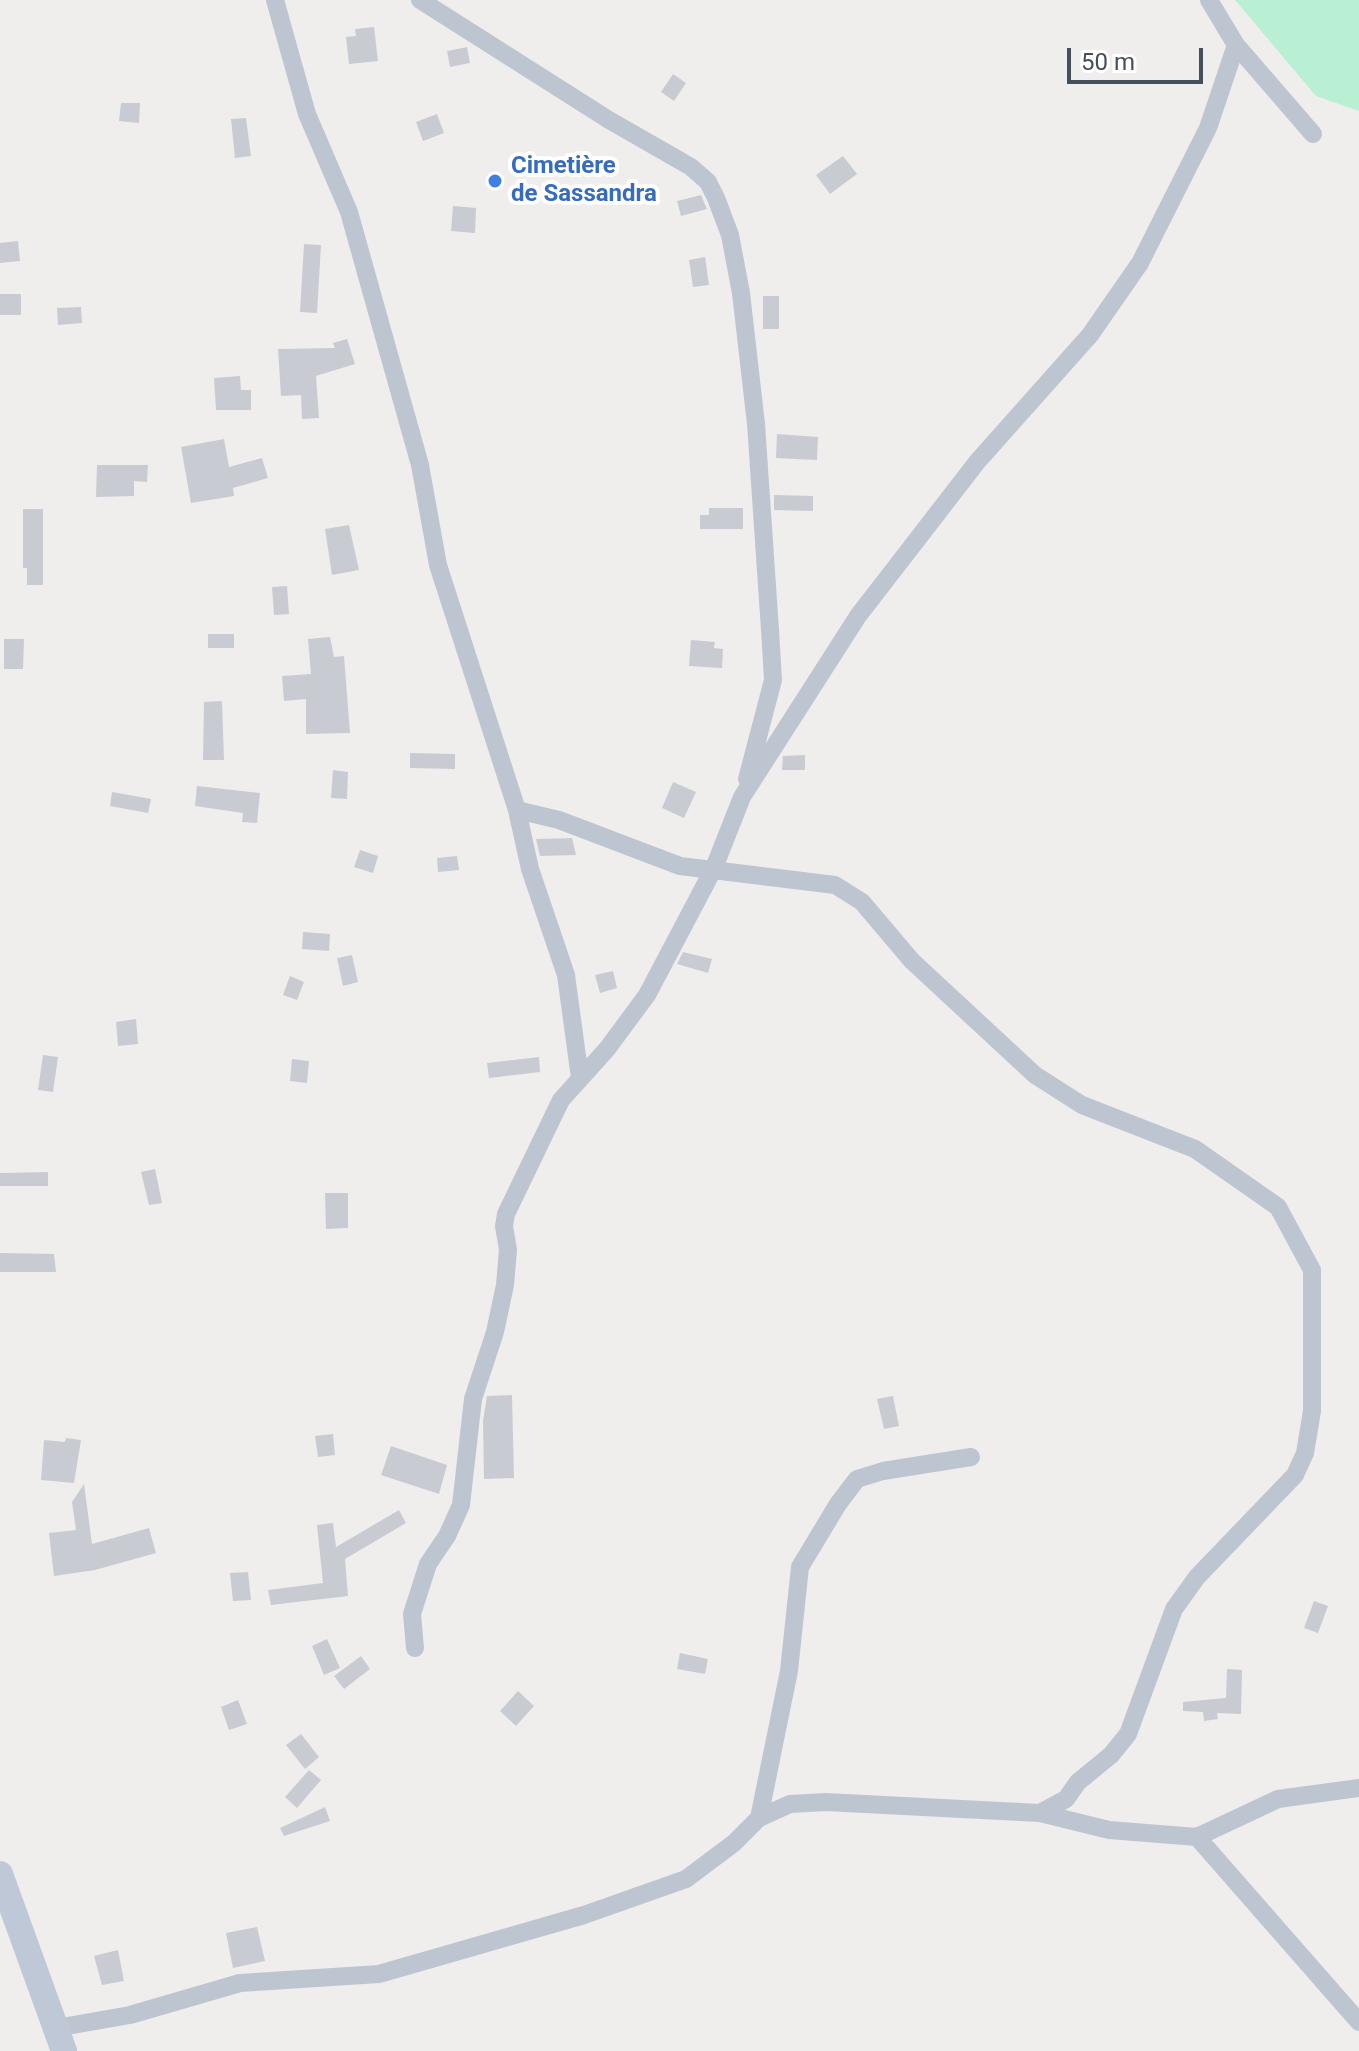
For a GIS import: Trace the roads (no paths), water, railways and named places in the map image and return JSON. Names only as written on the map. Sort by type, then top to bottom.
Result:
[{"type":"main road","points":[[0,1874],[60,2039]]},
{"type":"street","points":[[275,0],[307,114],[349,212],[420,465],[438,565],[517,810],[530,869],[566,975],[580,1078]]},
{"type":"street","points":[[415,1648],[412,1614],[428,1564],[447,1536],[461,1505],[473,1399],[495,1332],[505,1285],[508,1250],[504,1226],[506,1214],[561,1100],[607,1049],[647,995],[714,868],[742,797],[773,680],[756,424],[743,307],[730,235],[708,182],[691,167],[609,120],[420,0]]},
{"type":"street","points":[[1209,0],[1236,45],[1313,134]]},
{"type":"street","points":[[742,797],[858,616],[938,517],[977,462],[1090,335],[1140,263],[1208,128],[1236,45]]},
{"type":"street","points":[[517,810],[559,820],[680,866],[835,885],[862,902],[912,961],[1035,1075],[1082,1105],[1195,1149],[1278,1207],[1312,1270],[1312,1411],[1305,1453],[1295,1475],[1197,1577],[1174,1609],[1128,1734],[1111,1755],[1078,1782],[1066,1799],[1040,1813]]},
{"type":"street","points":[[759,1818],[789,1671],[800,1567],[857,1479],[883,1471],[971,1457]]},
{"type":"street","points":[[60,2039],[240,1983],[379,1974],[584,1915],[686,1879],[734,1843],[759,1818],[790,1804],[826,1802],[1040,1813],[1109,1830],[1197,1837],[1278,1799],[1359,1788]]},
{"type":"street","points":[[1197,1837],[1359,2022]]},
{"type":"place","name":"Cimetière de Sassandra","points":[[495,181]]}]
